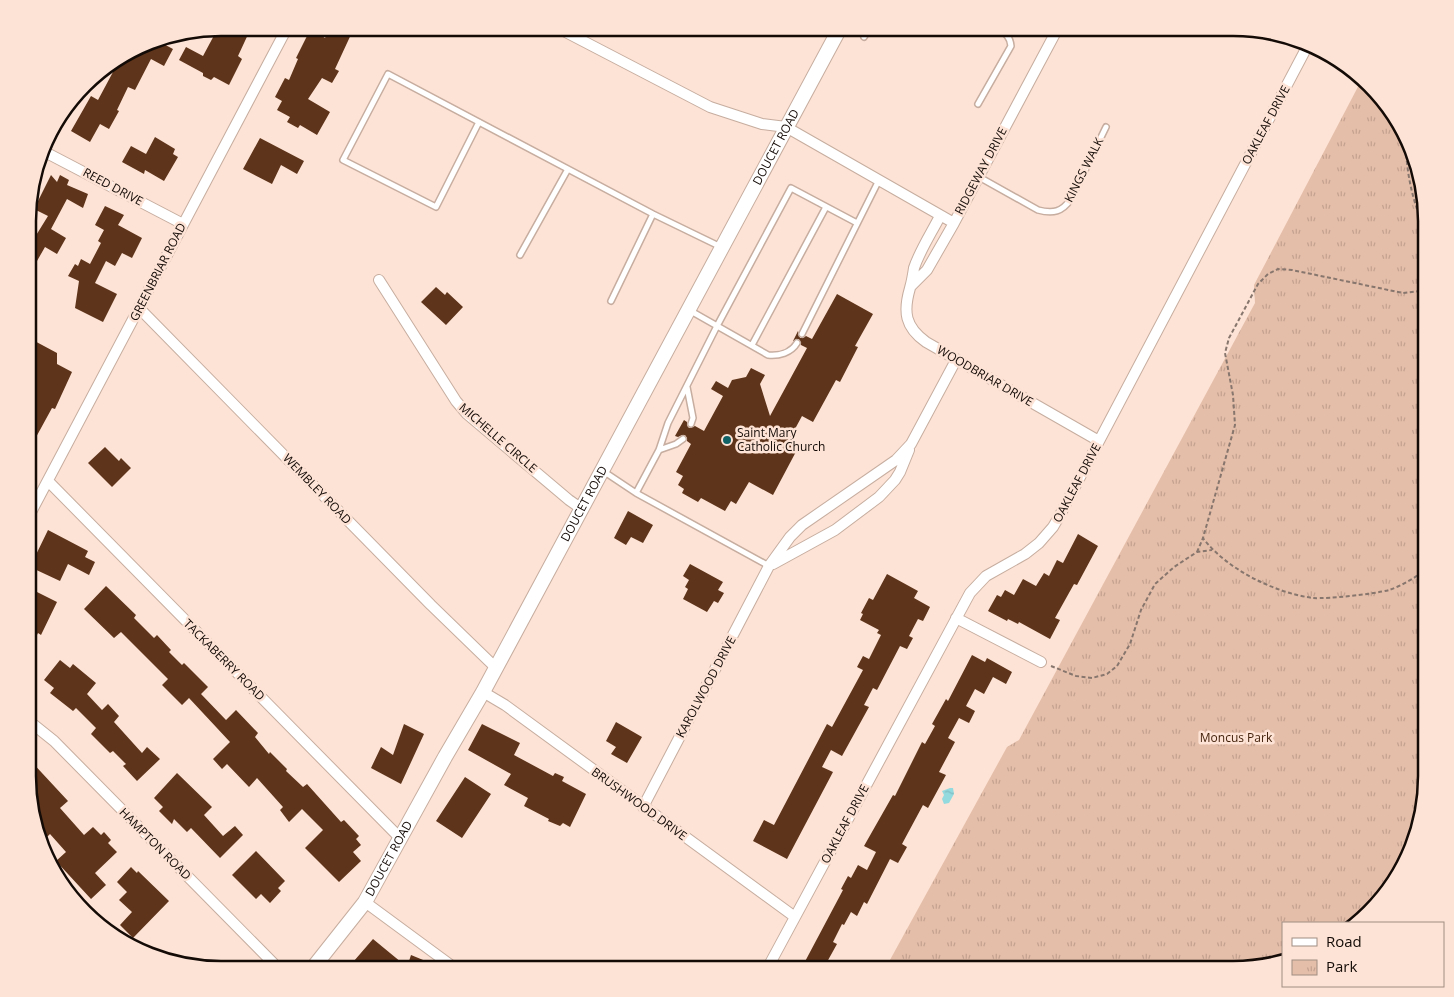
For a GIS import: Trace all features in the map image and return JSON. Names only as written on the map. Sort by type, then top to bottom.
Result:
[{"type":"street","name":"GREENBRIAR ROAD","points":[[36,503],[283,36]]},
{"type":"street","points":[[573,36],[710,107],[762,124],[786,127]]},
{"type":"street","name":"DOUCET ROAD","points":[[318,961],[365,902],[483,692],[836,36]]},
{"type":"street","name":"RIDGEWAY DRIVE","points":[[786,127],[954,223],[1054,36]]},
{"type":"street","name":"OAKLEAF DRIVE","points":[[771,961],[970,592],[986,576],[1025,554],[1039,543],[1048,534],[1060,515],[1305,50]]},
{"type":"street","name":"REED DRIVE","points":[[49,154],[183,224]]},
{"type":"street","name":"WOODBRIAR DRIVE","points":[[940,216],[915,267],[907,296],[907,317],[911,327],[926,342],[1099,441]]},
{"type":"street","points":[[911,287],[927,270],[954,223]]},
{"type":"street","name":"MICHELLE CIRCLE","points":[[379,280],[456,401],[467,414],[582,509]]},
{"type":"street","name":"WEMBLEY ROAD","points":[[140,308],[431,605],[496,668]]},
{"type":"street","name":"KAROLWOOD DRIVE","points":[[769,566],[836,530],[879,497],[895,480],[911,444],[956,360]]},
{"type":"street","name":"KAROLWOOD DRIVE","points":[[643,807],[769,566],[790,537],[802,525],[889,467],[911,444]]},
{"type":"street","name":"TACKABERRY ROAD","points":[[48,481],[400,838]]},
{"type":"street","points":[[956,618],[1041,662]]},
{"type":"street","name":"BRUSHWOOD DRIVE","points":[[483,692],[505,705],[795,917]]},
{"type":"street","name":"HAMPTON ROAD","points":[[36,727],[54,741],[271,961]]},
{"type":"street","points":[[365,902],[445,961]]},
{"type":"lane","points":[[978,104],[1011,46],[1008,36]]},
{"type":"lane","points":[[479,122],[436,207],[343,160],[388,74],[479,122],[568,169],[653,214],[722,248]]},
{"type":"lane","name":"KINGS WALK","points":[[978,177],[1038,210],[1046,212],[1058,211],[1065,207],[1071,199],[1106,127]]},
{"type":"lane","points":[[520,255],[568,169]]},
{"type":"lane","points":[[802,334],[879,180]]},
{"type":"lane","points":[[636,493],[659,450],[668,423],[717,326],[791,188],[857,224]]},
{"type":"lane","points":[[752,345],[826,207]]},
{"type":"lane","points":[[611,301],[653,214]]},
{"type":"lane","points":[[688,310],[768,355],[787,352],[797,343]]},
{"type":"lane","points":[[687,387],[693,418],[691,424]]},
{"type":"lane","points":[[659,450],[676,444],[683,439]]},
{"type":"lane","points":[[602,470],[636,493],[769,566]]},
{"type":"path","points":[[1408,163],[1410,183],[1417,209]]},
{"type":"path","points":[[1197,552],[1203,538],[1236,425],[1233,395],[1225,353],[1229,338],[1258,284],[1268,274],[1278,269],[1292,270],[1403,293],[1418,292]]},
{"type":"path","points":[[1203,538],[1212,550],[1245,573],[1278,590],[1314,598],[1389,590],[1418,574]]},
{"type":"path","points":[[1041,662],[1076,676],[1092,678],[1107,674],[1116,666],[1130,644],[1141,610],[1156,584],[1174,567],[1197,552],[1212,550]]},
{"type":"green space","name":"Moncus Park","points":[[1359,85],[1387,118],[1404,150],[1414,185],[1418,221],[1418,776],[1414,812],[1399,858],[1387,879],[1372,898],[1346,922],[1282,922],[1282,954],[1269,957],[1233,961],[889,961],[1007,747],[1019,740],[1255,303],[1254,285]]},
{"type":"water","points":[[953,788],[954,794],[949,803],[944,804],[942,791]]},
{"type":"building","points":[[247,36],[238,56],[242,59],[229,85],[214,77],[211,80],[203,76],[203,73],[179,60],[186,47],[203,56],[213,37]]},
{"type":"building","points":[[307,36],[322,36],[325,38],[326,36],[350,36],[335,69],[339,71],[332,83],[322,78],[308,99],[330,112],[317,135],[300,125],[298,128],[287,122],[290,117],[277,110],[282,101],[275,97],[285,78],[289,80],[298,59],[296,58]]},
{"type":"building","points":[[166,45],[173,49],[164,66],[151,59],[135,90],[128,87],[117,110],[119,111],[109,129],[100,124],[90,142],[71,131],[91,96],[98,100],[113,72],[118,67],[150,50]]},
{"type":"building","points":[[155,137],[175,149],[173,154],[178,157],[164,181],[145,170],[144,174],[122,162],[131,146],[146,154]]},
{"type":"building","points":[[260,138],[304,161],[297,174],[281,165],[272,184],[243,169]]},
{"type":"building","points":[[51,175],[57,182],[60,175],[69,180],[67,185],[88,194],[83,208],[67,199],[51,229],[66,238],[57,254],[45,247],[36,263],[36,235],[48,216],[37,210],[38,202]]},
{"type":"building","points":[[105,206],[124,215],[118,225],[142,238],[132,258],[122,253],[115,266],[106,261],[95,283],[117,294],[103,322],[75,308],[79,281],[68,276],[75,264],[78,266],[81,259],[90,264],[101,243],[98,241],[104,230],[95,225]]},
{"type":"building","points":[[436,287],[445,295],[447,292],[463,307],[446,325],[421,302]]},
{"type":"building","points":[[837,294],[873,314],[855,346],[858,347],[840,382],[836,380],[813,422],[802,416],[789,440],[799,446],[773,495],[749,482],[736,504],[731,501],[725,511],[701,498],[698,502],[682,493],[684,489],[678,485],[683,476],[676,472],[691,444],[687,441],[685,435],[675,436],[684,420],[689,428],[695,426],[704,431],[723,396],[711,389],[716,381],[728,388],[732,380],[746,377],[751,368],[765,375],[760,384],[770,416],[807,348],[801,345],[799,339],[793,341],[798,331],[800,338],[806,336],[812,339]]},
{"type":"building","points":[[36,342],[57,353],[57,364],[72,372],[55,409],[52,408],[36,437]]},
{"type":"building","points":[[105,447],[119,461],[121,458],[131,468],[112,487],[88,463]]},
{"type":"building","points":[[628,511],[653,525],[643,543],[631,537],[626,545],[614,538]]},
{"type":"building","points":[[48,530],[88,551],[85,557],[95,562],[89,575],[68,564],[60,581],[36,570],[36,555]]},
{"type":"building","points":[[1078,534],[1098,546],[1077,585],[1074,584],[1055,618],[1060,620],[1050,639],[1019,622],[1018,624],[1008,619],[1007,621],[988,611],[997,595],[1001,597],[1005,590],[1014,595],[1023,579],[1036,586],[1044,573],[1049,576],[1057,560],[1063,563]]},
{"type":"building","points":[[690,564],[723,582],[718,590],[724,593],[718,603],[714,601],[707,612],[683,599],[688,589],[685,587],[689,580],[683,576]]},
{"type":"building","points":[[887,574],[918,591],[914,598],[930,607],[923,621],[918,619],[909,636],[913,638],[907,649],[900,646],[877,690],[873,688],[864,705],[869,707],[842,756],[831,750],[822,767],[833,772],[787,859],[753,841],[764,820],[774,825],[827,724],[832,727],[863,670],[857,667],[863,656],[869,659],[881,635],[877,633],[879,630],[860,620],[863,614],[861,613],[869,598],[873,600]]},
{"type":"building","points":[[106,586],[136,615],[134,618],[154,638],[157,635],[171,650],[169,652],[182,665],[184,663],[208,687],[201,694],[226,720],[236,710],[258,733],[255,737],[269,754],[270,752],[303,787],[307,784],[341,822],[344,820],[359,836],[356,839],[361,845],[353,852],[361,861],[339,882],[305,848],[323,830],[302,809],[289,822],[280,810],[283,807],[257,778],[249,787],[227,764],[222,769],[213,759],[230,742],[189,698],[182,705],[162,685],[168,679],[121,632],[114,638],[84,609]]},
{"type":"building","points":[[36,592],[57,602],[41,635],[38,633],[36,637]]},
{"type":"building","points":[[972,655],[985,662],[987,658],[1012,672],[1006,684],[993,677],[984,694],[975,689],[966,706],[975,711],[969,723],[959,718],[948,738],[955,742],[939,772],[946,775],[928,808],[923,805],[902,844],[907,847],[898,863],[890,859],[867,904],[864,902],[857,916],[851,912],[844,925],[842,924],[833,942],[837,944],[828,961],[805,961],[843,890],[841,889],[848,876],[851,878],[858,865],[867,870],[876,852],[864,846],[893,795],[895,796],[922,742],[925,744],[935,726],[932,724],[946,699],[948,701]]},
{"type":"building","points":[[60,660],[70,668],[73,664],[96,683],[87,694],[102,710],[108,704],[119,716],[114,722],[142,753],[147,747],[160,759],[137,781],[123,766],[126,764],[113,751],[110,753],[91,734],[96,728],[76,708],[73,711],[50,693],[54,688],[44,680]]},
{"type":"building","points":[[616,722],[642,737],[627,763],[611,754],[616,747],[606,741]]},
{"type":"building","points":[[404,724],[424,734],[401,784],[371,768],[381,747],[393,755]]},
{"type":"building","points":[[482,724],[520,743],[514,755],[553,776],[555,773],[564,777],[562,781],[586,794],[570,827],[563,823],[560,826],[548,821],[549,819],[524,806],[528,798],[504,785],[511,774],[468,750]]},
{"type":"building","points":[[36,767],[68,801],[60,808],[84,835],[93,827],[101,835],[104,832],[111,840],[108,843],[117,852],[95,873],[106,885],[91,899],[58,863],[57,861],[66,852],[50,834],[47,837],[40,812]]},
{"type":"building","points":[[177,773],[212,807],[204,815],[223,836],[235,826],[243,835],[220,858],[191,828],[187,832],[174,819],[172,824],[159,811],[163,807],[154,798]]},
{"type":"building","points":[[465,777],[491,794],[462,838],[436,821]]},
{"type":"building","points":[[256,851],[285,881],[278,888],[281,891],[270,903],[261,894],[256,899],[232,875]]},
{"type":"building","points":[[131,867],[137,873],[138,871],[169,901],[133,938],[120,925],[132,912],[119,900],[127,892],[117,882]]},
{"type":"building","points":[[373,939],[400,961],[354,961]]},
{"type":"building","points":[[411,955],[426,961],[409,961]]},
{"type":"place","name":"Saint Mary Catholic Church","points":[[727,440]]}]
